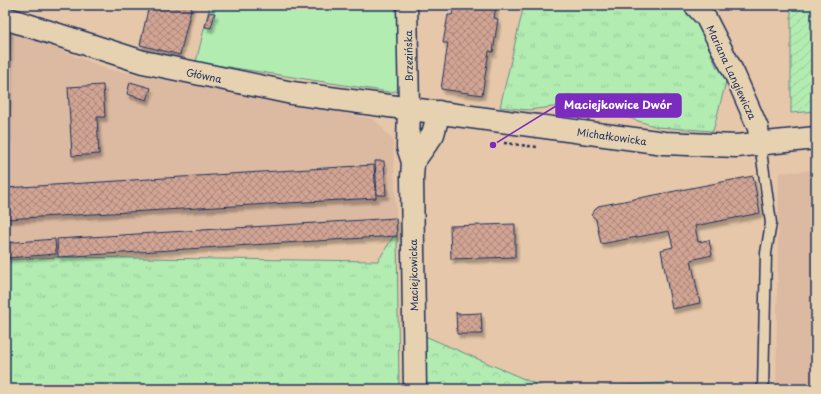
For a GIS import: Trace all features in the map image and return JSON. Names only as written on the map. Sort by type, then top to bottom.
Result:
[{"type":"street","name":"Brzezińska","points":[[407,5],[409,107]]},
{"type":"street","name":"Mariana Langiewicza","points":[[694,5],[706,18],[735,75],[758,128],[760,144]]},
{"type":"street","name":"Główna","points":[[5,18],[143,62],[292,93],[409,107]]},
{"type":"street","name":"Michałkowicka","points":[[409,107],[664,143],[707,146],[760,144],[816,138]]},
{"type":"street","name":"Maciejkowicka","points":[[409,107],[408,147],[413,162],[412,178],[416,389]]},
{"type":"street","points":[[413,162],[433,134],[439,112]]},
{"type":"lane","points":[[760,144],[771,223],[766,253],[763,389]]},
{"type":"path","points":[[502,143],[540,147]]},
{"type":"shaded area","points":[[5,29],[10,29],[107,69],[374,119],[393,140],[397,236],[5,260]]},
{"type":"shaded area","points":[[816,170],[816,389],[776,389],[779,173]]},
{"type":"green space","points":[[210,5],[398,5],[399,79],[397,91],[389,92],[196,62]]},
{"type":"green space","points":[[524,5],[679,5],[687,10],[694,16],[699,24],[717,68],[722,66],[727,78],[713,131],[657,127],[614,113],[600,111],[600,106],[576,103],[575,108],[561,106],[528,110],[500,107]]},
{"type":"green space","points":[[791,5],[816,5],[816,111],[791,113]]},
{"type":"green space","points":[[393,237],[397,237],[399,389],[5,389],[5,260],[58,257],[378,261]]},
{"type":"green space","points":[[418,333],[547,389],[419,389]]},
{"type":"green space","points":[[669,383],[666,389],[547,389]]},
{"type":"building","points":[[149,5],[192,5],[180,55],[140,45]]},
{"type":"building","points":[[454,5],[496,5],[494,18],[498,19],[493,52],[489,51],[482,95],[441,89],[448,43],[443,43],[448,15],[452,15]]},
{"type":"building","points":[[209,12],[215,13],[211,28],[205,27]]},
{"type":"building","points":[[5,29],[10,29],[7,139],[5,139]]},
{"type":"building","points":[[130,82],[151,88],[147,100],[127,94]]},
{"type":"building","points":[[103,85],[105,117],[97,117],[99,154],[72,156],[68,87]]},
{"type":"building","points":[[375,161],[384,161],[386,195],[377,195]]},
{"type":"building","points":[[374,165],[376,198],[5,219],[5,188]]},
{"type":"building","points":[[753,176],[760,213],[695,226],[698,242],[709,240],[712,255],[691,260],[700,303],[672,309],[661,250],[673,247],[669,231],[601,244],[596,219],[591,215],[598,206]]},
{"type":"building","points":[[396,218],[397,236],[58,257],[57,239]]},
{"type":"building","points":[[515,224],[515,257],[451,259],[450,226]]},
{"type":"building","points":[[55,239],[56,254],[6,258],[5,243]]},
{"type":"building","points":[[456,312],[457,314],[481,313],[482,334],[457,334]]},
{"type":"place","name":"Maciejkowice Dwór","points":[[493,145]]}]
